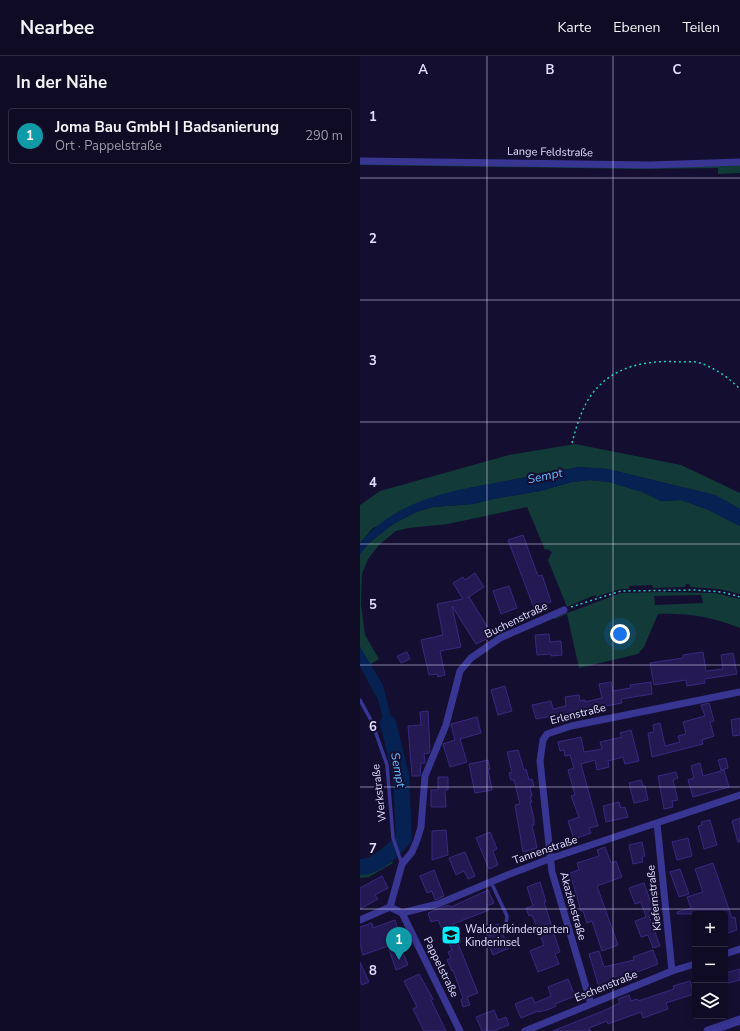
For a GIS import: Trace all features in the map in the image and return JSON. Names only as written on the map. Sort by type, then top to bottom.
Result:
[{"type":"street","name":"Lange Feldstraße","points":[[360,161],[650,165],[740,162]]},
{"type":"street","name":"Buchenstraße","points":[[390,908],[402,864],[412,852],[421,827],[425,776],[446,725],[460,671],[471,658],[500,638],[564,610]]},
{"type":"street","name":"Erlenstraße","points":[[549,859],[540,761],[543,740],[547,734],[571,726],[740,692]]},
{"type":"street","name":"Tannenstraße","points":[[402,913],[438,904],[491,881],[549,859],[740,795]]},
{"type":"street","name":"Kiefernstraße","points":[[657,823],[672,971]]},
{"type":"street","name":"Akazienstraße","points":[[549,859],[590,1004]]},
{"type":"street","points":[[360,920],[390,908],[402,913]]},
{"type":"street","name":"Pappelstraße","points":[[402,913],[460,1031]]},
{"type":"street","points":[[728,953],[740,949]]},
{"type":"street","name":"Eschenstraße","points":[[525,1031],[672,971],[692,965]]},
{"type":"street","points":[[708,1031],[740,1020]]},
{"type":"lane","name":"Werkstraße","points":[[360,700],[372,722],[387,765],[393,838],[402,864]]},
{"type":"lane","points":[[491,881],[507,916],[506,925]]},
{"type":"path","points":[[572,443],[583,410],[597,387],[613,374],[630,367],[644,363],[667,361],[698,362],[712,367],[724,375],[740,390]]},
{"type":"path","name":"Buchenstraße","points":[[564,610],[620,591],[695,590],[722,592],[740,597]]},
{"type":"green space","points":[[360,163],[740,165],[740,173],[718,174],[718,168],[641,169],[360,165]]},
{"type":"green space","points":[[575,444],[681,465],[740,493],[740,509],[715,495],[607,469],[579,467],[469,488],[373,528],[360,543],[360,505],[380,491],[509,455]]},
{"type":"green space","points":[[590,480],[609,482],[643,492],[661,501],[681,500],[709,510],[740,526],[740,594],[719,589],[690,587],[689,584],[686,584],[685,587],[653,588],[652,585],[629,586],[629,589],[620,589],[596,597],[595,595],[567,607],[548,560],[552,552],[547,549],[545,550],[527,507],[448,524],[408,528],[396,531],[379,545],[368,559],[362,574],[361,605],[365,635],[379,659],[369,665],[360,647],[360,554],[369,543],[393,524],[416,512],[433,507],[473,504],[540,491],[572,482]]},
{"type":"green space","points":[[621,593],[715,593],[740,599],[740,628],[700,616],[658,614],[644,647],[638,654],[579,668],[567,614],[555,619],[554,618]],"holes":[[[701,595],[703,603],[655,605],[654,596]]]},
{"type":"green space","points":[[388,844],[386,851],[393,863],[369,877],[360,878],[360,861],[373,856]]},
{"type":"water","points":[[579,467],[607,469],[715,495],[740,509],[740,526],[709,510],[681,500],[661,501],[642,492],[609,482],[590,480],[572,482],[540,491],[473,504],[433,507],[416,512],[393,524],[369,543],[360,554],[360,543],[375,528],[407,507],[424,500],[462,489]]},
{"type":"water","points":[[360,647],[383,685],[390,713],[393,745],[388,737],[378,700],[360,666]]},
{"type":"building","points":[[523,535],[538,576],[542,575],[551,602],[534,608],[508,540]]},
{"type":"building","points":[[475,573],[484,587],[467,598],[469,597],[493,636],[476,644],[452,606],[461,647],[440,651],[445,675],[438,677],[437,674],[429,675],[421,640],[443,635],[437,604],[463,599],[453,583],[463,577],[465,580]]},
{"type":"building","points":[[509,586],[517,608],[501,614],[493,591]]},
{"type":"building","points":[[549,634],[550,642],[561,641],[562,655],[537,655],[535,635]]},
{"type":"building","points":[[407,652],[410,659],[401,663],[397,656]]},
{"type":"building","points":[[703,652],[706,671],[723,669],[721,655],[733,653],[737,674],[704,679],[705,683],[687,686],[686,680],[654,685],[650,663],[683,658],[683,655]]},
{"type":"building","points":[[611,682],[613,691],[631,688],[630,685],[651,682],[652,694],[621,699],[622,703],[536,719],[532,705],[551,701],[553,709],[566,706],[565,697],[579,695],[580,701],[585,700],[585,702],[602,698],[599,684]]},
{"type":"building","points":[[505,686],[512,711],[498,715],[491,690]]},
{"type":"building","points":[[709,703],[714,721],[710,722],[714,736],[702,740],[703,744],[652,757],[648,733],[654,732],[653,725],[660,723],[665,746],[680,742],[678,736],[686,734],[683,722],[705,716],[701,705]]},
{"type":"building","points":[[428,711],[430,750],[429,753],[424,754],[425,763],[421,763],[420,776],[412,776],[408,726],[421,725],[420,712]]},
{"type":"building","points":[[477,717],[481,733],[460,739],[467,762],[450,767],[443,744],[455,740],[451,724]]},
{"type":"building","points":[[740,718],[740,735],[733,736],[731,720]]},
{"type":"building","points":[[631,730],[639,761],[625,764],[623,757],[608,761],[609,767],[597,770],[595,760],[581,764],[598,826],[589,828],[591,833],[574,839],[568,821],[579,817],[571,796],[575,795],[568,770],[574,768],[570,755],[565,756],[564,750],[560,751],[558,742],[581,737],[584,752],[602,749],[600,742],[622,737],[620,733]]},
{"type":"building","points":[[518,750],[524,770],[526,769],[529,780],[532,779],[534,786],[530,787],[532,796],[530,797],[532,802],[530,802],[534,819],[534,825],[532,825],[537,848],[523,852],[515,805],[520,804],[514,780],[511,780],[509,773],[512,772],[507,752]]},
{"type":"building","points":[[726,758],[728,768],[721,770],[718,760]]},
{"type":"building","points":[[488,760],[492,790],[475,793],[469,764]]},
{"type":"building","points":[[700,763],[703,776],[724,770],[729,787],[693,797],[688,780],[694,778],[691,766]]},
{"type":"building","points":[[676,772],[678,778],[673,780],[678,800],[672,801],[673,807],[664,809],[658,776]]},
{"type":"building","points":[[438,777],[448,777],[448,790],[445,790],[446,807],[431,807],[431,790],[438,790]]},
{"type":"building","points":[[641,780],[643,786],[645,786],[648,800],[634,803],[629,783]]},
{"type":"building","points":[[619,802],[621,808],[625,807],[628,817],[606,822],[603,806]]},
{"type":"building","points":[[740,818],[740,842],[738,842],[732,821]]},
{"type":"building","points":[[710,820],[717,845],[704,849],[698,826],[702,825],[701,822]]},
{"type":"building","points":[[446,830],[448,855],[432,860],[432,831]]},
{"type":"building","points":[[490,832],[497,849],[493,851],[498,865],[489,869],[476,838]]},
{"type":"building","points":[[688,838],[692,856],[677,860],[672,842]]},
{"type":"building","points":[[642,842],[645,856],[642,857],[643,862],[633,864],[629,845]]},
{"type":"building","points":[[605,847],[611,863],[616,861],[622,877],[597,886],[618,945],[602,951],[592,921],[587,923],[583,911],[581,911],[570,873],[579,870],[577,863],[599,856],[597,850]]},
{"type":"building","points":[[465,852],[475,876],[468,879],[464,871],[456,875],[449,858]]},
{"type":"building","points":[[713,863],[732,918],[735,917],[737,930],[728,933],[728,911],[692,911],[692,914],[677,914],[677,912],[691,908],[687,897],[703,892],[695,869]]},
{"type":"building","points":[[680,869],[689,894],[679,897],[670,872]]},
{"type":"building","points":[[434,870],[444,896],[435,900],[432,891],[427,893],[420,876]]},
{"type":"building","points":[[382,876],[388,888],[375,895],[378,899],[360,909],[360,888]]},
{"type":"building","points":[[540,882],[546,902],[544,902],[560,952],[555,954],[559,964],[538,972],[530,951],[544,945],[532,915],[529,916],[526,908],[533,906],[527,887]]},
{"type":"building","points":[[644,883],[655,914],[649,916],[660,946],[653,948],[648,935],[641,937],[635,921],[646,917],[641,902],[635,904],[629,888]]},
{"type":"building","points":[[488,890],[494,903],[487,906],[489,910],[453,924],[460,940],[457,941],[478,993],[467,997],[470,1005],[463,1007],[461,1000],[463,998],[453,970],[452,971],[447,960],[451,958],[448,952],[452,950],[438,920],[431,922],[428,913],[448,905],[451,907]]},
{"type":"building","points":[[395,920],[405,949],[402,950],[408,965],[396,970],[388,946],[363,955],[360,944],[360,927],[372,923],[373,928]]},
{"type":"building","points":[[498,924],[509,948],[493,955],[485,937],[494,934],[491,927]]},
{"type":"building","points":[[653,950],[658,964],[599,987],[589,954],[599,951],[604,967],[634,960],[633,957]]},
{"type":"building","points":[[360,962],[369,982],[362,985],[360,981]]},
{"type":"building","points":[[740,969],[740,980],[728,983],[728,972]]},
{"type":"building","points":[[419,974],[433,999],[431,1000],[446,1031],[424,1031],[413,1009],[417,1007],[404,981]]},
{"type":"building","points":[[568,979],[575,996],[555,1004],[556,1006],[547,1010],[538,1011],[521,1018],[515,1004],[532,997],[535,1003],[551,996],[548,987]]},
{"type":"building","points":[[690,981],[692,995],[666,1003],[668,1009],[643,1018],[641,1012],[608,1024],[607,1021],[589,1028],[591,1031],[553,1031],[620,1003],[618,999],[629,995],[631,1001],[637,999],[638,1001],[674,989],[673,986]]},
{"type":"building","points":[[494,1010],[498,1020],[506,1017],[509,1025],[493,1031],[482,1031],[476,1017]]},
{"type":"waterway","name":"Sempt","points":[[360,867],[379,861],[395,848],[404,838],[401,775],[388,723]]},
{"type":"place","name":"Waldorfkindergarten Kinderinsel","points":[[451,935]]},
{"type":"place","name":"Joma Bau GmbH | Badsanierung","points":[[399,960]]}]
